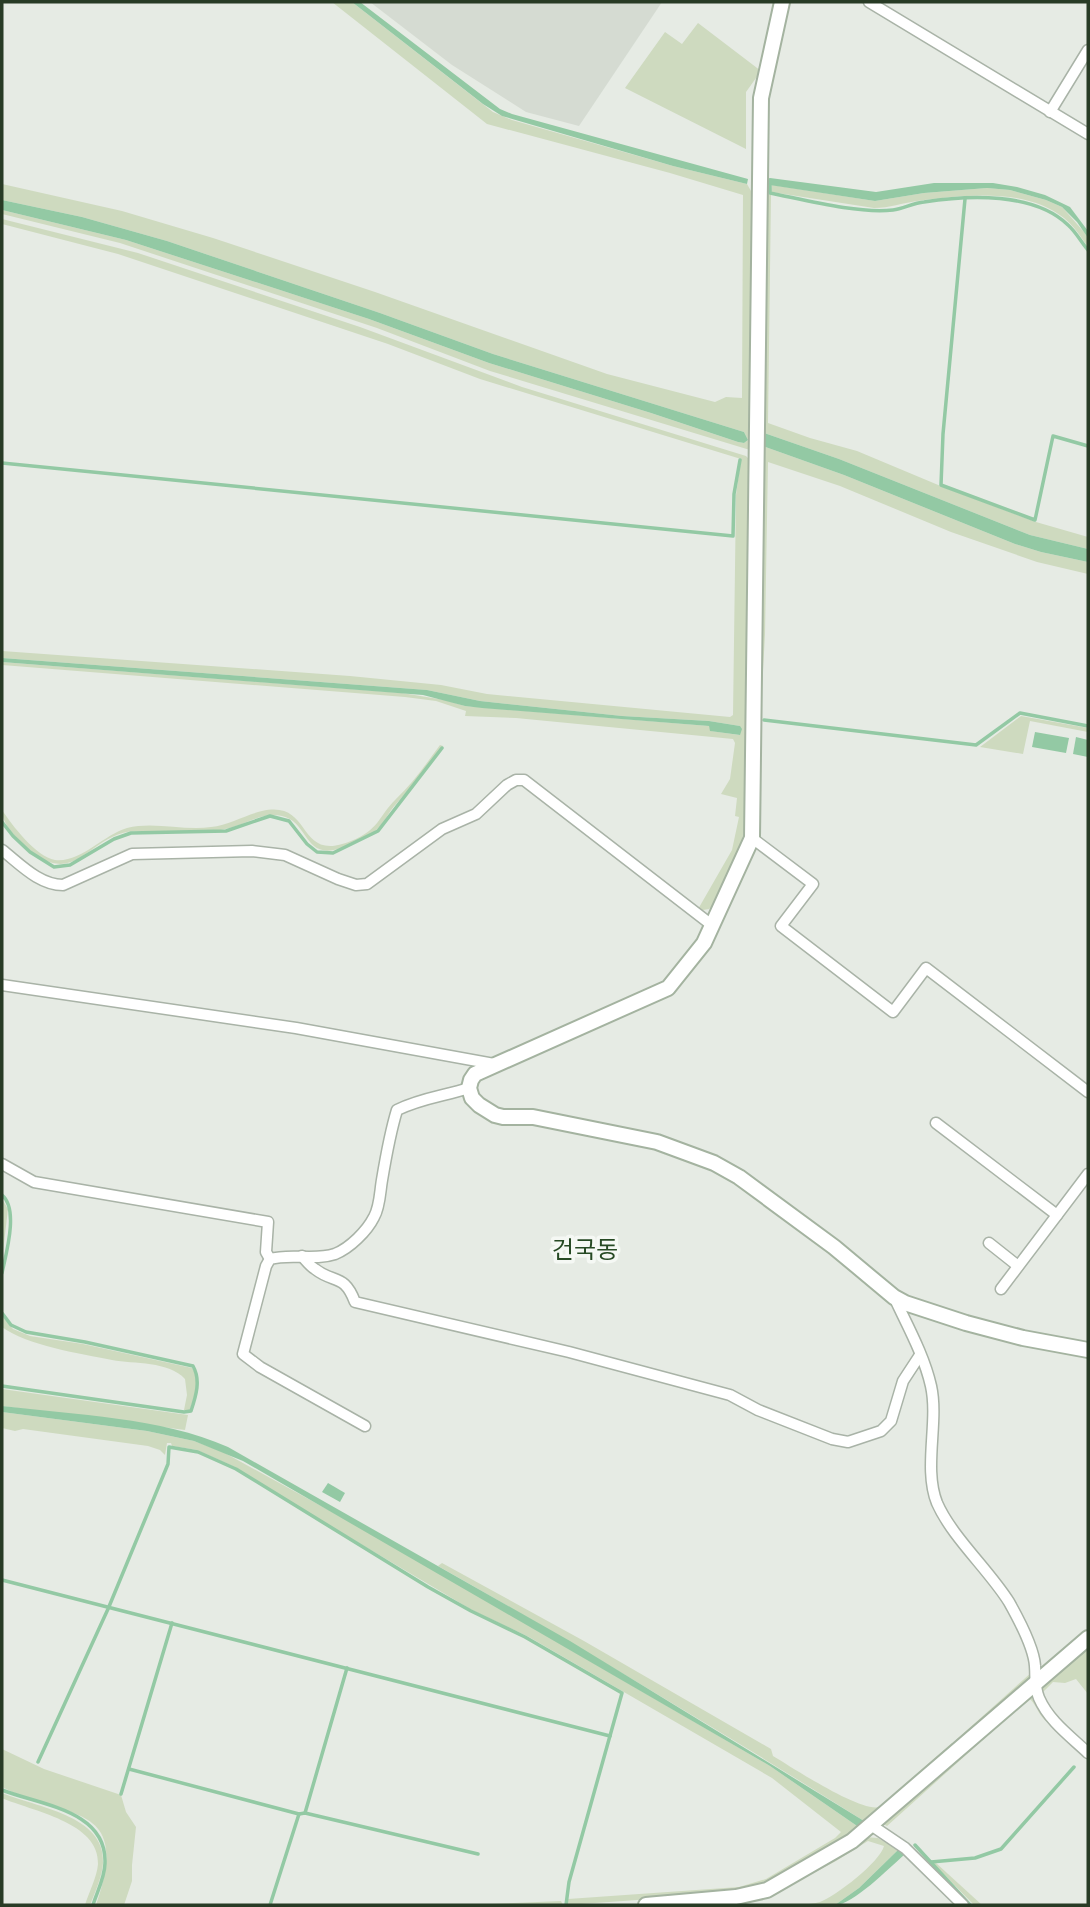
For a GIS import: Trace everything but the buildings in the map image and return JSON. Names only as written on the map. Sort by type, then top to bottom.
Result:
[{"type":"street","points":[[782,2],[761,98],[752,838],[704,943],[668,988],[494,1064],[475,1074],[469,1088],[472,1098],[495,1115],[533,1117],[657,1142],[714,1163],[739,1177],[905,1303],[1023,1338],[1088,1350]]},
{"type":"street","points":[[869,2],[1088,134]]},
{"type":"street","points":[[1050,112],[1088,50]]},
{"type":"street","points":[[2,850],[51,885],[63,885],[132,854],[190,851],[271,852],[285,855],[356,885],[367,884],[442,829],[476,814],[508,785],[516,780],[524,780],[713,926]]},
{"type":"street","points":[[752,838],[813,884],[781,926],[893,1012],[926,968],[1088,1092]]},
{"type":"street","points":[[2,985],[296,1028],[494,1064]]},
{"type":"street","points":[[365,1426],[260,1367],[243,1354],[265,1266],[270,1259],[284,1255],[335,1254],[347,1246],[364,1231],[376,1214],[390,1134],[397,1111],[416,1100],[443,1097],[469,1088]]},
{"type":"street","points":[[936,1123],[1057,1215]]},
{"type":"street","points":[[2,1164],[34,1182],[268,1222],[266,1252],[270,1259]]},
{"type":"street","points":[[1001,1289],[1088,1174]]},
{"type":"street","points":[[989,1243],[1018,1266]]},
{"type":"street","points":[[302,1256],[316,1270],[342,1282],[350,1290],[355,1302],[569,1352],[730,1395],[758,1410],[832,1439],[848,1442],[881,1431],[891,1421],[903,1381],[920,1355]]},
{"type":"street","points":[[894,1297],[931,1387],[933,1485],[938,1503],[964,1544],[1009,1602],[1031,1650],[1035,1665],[1034,1683],[1040,1700],[1055,1723],[1088,1753]]},
{"type":"street","points":[[646,1905],[736,1897],[767,1891],[852,1841],[1088,1637]]},
{"type":"street","points":[[871,1825],[905,1848],[963,1905]]},
{"type":"shaded area","points":[[332,2],[352,2],[493,112],[512,120],[673,166],[747,184],[751,191],[748,440],[744,432],[493,354],[167,241],[82,217],[2,200],[2,184],[122,211],[375,292],[607,374],[715,402],[726,397],[742,398],[743,195],[487,124]]},
{"type":"shaded area","points":[[352,2],[360,2],[500,109],[748,179],[747,184],[673,166],[502,116]]},
{"type":"shaded area","points":[[370,2],[662,2],[579,126],[526,112],[452,65]]},
{"type":"shaded area","points":[[698,23],[761,71],[746,92],[746,149],[625,88],[665,32],[682,44]]},
{"type":"shaded area","points":[[770,178],[876,192],[934,183],[993,183],[1017,187],[1045,195],[1070,207],[1088,231],[1088,238],[1062,207],[1010,190],[987,188],[924,193],[875,201],[763,184],[763,180]]},
{"type":"shaded area","points":[[763,184],[769,185],[768,194],[771,195],[768,423],[857,451],[1036,522],[1088,537],[1088,549],[1030,535],[839,459],[761,432]]},
{"type":"shaded area","points":[[772,185],[875,201],[924,193],[987,188],[1010,190],[1062,207],[1088,238],[1088,247],[1064,218],[1031,201],[1012,197],[954,197],[874,208],[771,192]]},
{"type":"shaded area","points":[[2,200],[82,217],[167,241],[493,354],[744,432],[748,440],[744,443],[738,442],[489,363],[369,319],[126,240],[2,210]]},
{"type":"shaded area","points":[[2,210],[126,240],[369,319],[489,363],[738,442],[744,443],[748,440],[750,450],[490,371],[377,328],[120,243],[2,214]]},
{"type":"shaded area","points":[[2,219],[138,253],[360,327],[522,387],[746,456],[749,459],[744,830],[739,857],[714,905],[709,909],[697,911],[732,850],[739,817],[735,816],[737,798],[721,794],[730,779],[735,743],[733,739],[516,718],[465,716],[466,711],[436,701],[405,697],[2,665],[2,662],[402,693],[465,706],[709,726],[711,731],[739,735],[740,726],[480,701],[427,690],[2,658],[2,651],[350,676],[441,685],[487,694],[730,717],[733,715],[736,495],[741,459],[480,379],[388,344],[118,254],[2,224]]},
{"type":"shaded area","points":[[761,432],[839,459],[1030,535],[1088,549],[1088,562],[1015,544],[844,475],[760,445]]},
{"type":"shaded area","points":[[760,445],[844,475],[1015,544],[1088,562],[1088,574],[1037,562],[951,532],[840,486],[768,462],[765,634],[760,726]]},
{"type":"shaded area","points":[[2,658],[427,690],[480,701],[622,716],[709,721],[740,726],[742,729],[740,735],[710,731],[709,726],[465,706],[423,695],[2,662]]},
{"type":"shaded area","points":[[1021,716],[1088,728],[1088,732],[1030,721],[1023,754],[980,747]]},
{"type":"shaded area","points":[[1035,732],[1069,738],[1066,753],[1032,747]]},
{"type":"shaded area","points":[[1076,737],[1088,740],[1088,757],[1073,754]]},
{"type":"shaded area","points":[[440,745],[443,746],[377,829],[354,843],[329,851],[313,845],[291,820],[270,815],[212,831],[136,831],[119,834],[80,858],[68,863],[55,863],[39,857],[20,841],[8,827],[2,814],[2,810],[33,847],[55,860],[65,860],[83,853],[118,832],[127,828],[148,825],[211,827],[262,811],[278,810],[290,814],[321,844],[333,846],[360,837],[373,828]]},
{"type":"shaded area","points":[[2,1199],[8,1209],[2,1260]]},
{"type":"shaded area","points":[[2,1316],[13,1329],[30,1336],[83,1344],[192,1368],[196,1383],[190,1410],[184,1410],[187,1395],[185,1379],[170,1369],[99,1358],[39,1344],[2,1327]]},
{"type":"shaded area","points":[[2,1389],[188,1415],[185,1430],[2,1406]]},
{"type":"shaded area","points":[[2,1406],[146,1423],[202,1437],[228,1447],[570,1641],[864,1821],[864,1826],[860,1828],[770,1766],[243,1461],[194,1441],[147,1431],[2,1412]]},
{"type":"shaded area","points":[[2,1412],[147,1431],[194,1441],[223,1452],[372,1534],[770,1766],[860,1828],[864,1821],[811,1788],[438,1566],[442,1563],[584,1641],[771,1749],[773,1756],[810,1779],[857,1803],[879,1807],[952,1743],[955,1748],[864,1826],[766,1884],[721,1894],[567,1905],[568,1899],[739,1887],[766,1879],[841,1832],[772,1778],[529,1637],[472,1610],[235,1467],[197,1450],[172,1446],[171,1443],[167,1443],[165,1455],[148,1446],[2,1428]]},
{"type":"shaded area","points":[[328,1483],[345,1493],[340,1502],[322,1492]]},
{"type":"shaded area","points":[[1088,1641],[1088,1694],[1076,1679],[1065,1683],[1053,1682],[1041,1694],[1039,1683]]},
{"type":"shaded area","points":[[1032,1672],[1032,1678],[961,1740],[956,1740]]},
{"type":"shaded area","points":[[1031,1695],[1047,1722],[1030,1699],[1026,1701],[887,1826],[883,1824]]},
{"type":"shaded area","points":[[2,1749],[44,1769],[121,1795],[126,1812],[136,1827],[132,1881],[124,1905],[96,1905],[105,1871],[106,1847],[100,1831],[88,1820],[71,1812],[2,1787]]},
{"type":"shaded area","points":[[2,1793],[66,1815],[93,1834],[101,1847],[103,1863],[90,1905],[85,1905],[98,1864],[96,1850],[88,1838],[62,1820],[2,1798]]},
{"type":"shaded area","points":[[865,1837],[878,1838],[898,1850],[859,1888],[835,1905],[797,1905],[820,1902],[836,1893],[875,1861],[884,1846],[868,1841],[767,1898],[761,1896],[718,1905],[674,1905],[732,1901]]},
{"type":"shaded area","points":[[898,1850],[904,1855],[880,1877],[861,1893],[835,1905],[859,1888]]},
{"type":"shaded area","points":[[933,1863],[936,1863],[982,1905],[974,1905]]},
{"type":"shaded area","points":[[561,1901],[563,1905],[468,1905]]},
{"type":"waterway","points":[[770,185],[770,193],[832,206],[879,211],[960,198],[1019,201],[1054,214],[1071,228],[1088,250]]},
{"type":"waterway","points":[[965,199],[943,434],[941,485],[1035,520],[1053,436],[1088,446]]},
{"type":"waterway","points":[[2,463],[733,536],[734,494],[740,460]]},
{"type":"waterway","points":[[764,720],[976,745],[1020,713],[1088,726]]},
{"type":"waterway","points":[[2,822],[30,852],[54,867],[70,865],[114,839],[131,833],[226,831],[270,816],[289,821],[317,852],[333,853],[378,831],[442,748]]},
{"type":"waterway","points":[[2,1195],[10,1210],[11,1221],[2,1273]]},
{"type":"waterway","points":[[2,1313],[11,1325],[26,1332],[193,1366],[197,1382],[191,1411],[184,1412],[2,1386]]},
{"type":"waterway","points":[[38,1762],[108,1609],[168,1464],[169,1447],[198,1452],[236,1469],[428,1587],[525,1637],[622,1693],[569,1882],[566,1905]]},
{"type":"waterway","points":[[2,1580],[610,1736]]},
{"type":"waterway","points":[[121,1794],[172,1623]]},
{"type":"waterway","points":[[305,1813],[347,1668]]},
{"type":"waterway","points":[[931,1862],[975,1858],[1001,1849],[1074,1767]]},
{"type":"waterway","points":[[129,1769],[299,1814],[305,1813],[478,1854]]},
{"type":"waterway","points":[[2,1790],[68,1812],[95,1831],[103,1845],[105,1868],[93,1905]]},
{"type":"waterway","points":[[270,1905],[299,1814]]},
{"type":"waterway","points":[[915,1845],[970,1905]]},
{"type":"district","name":"건국동","points":[[585,1250]]}]
